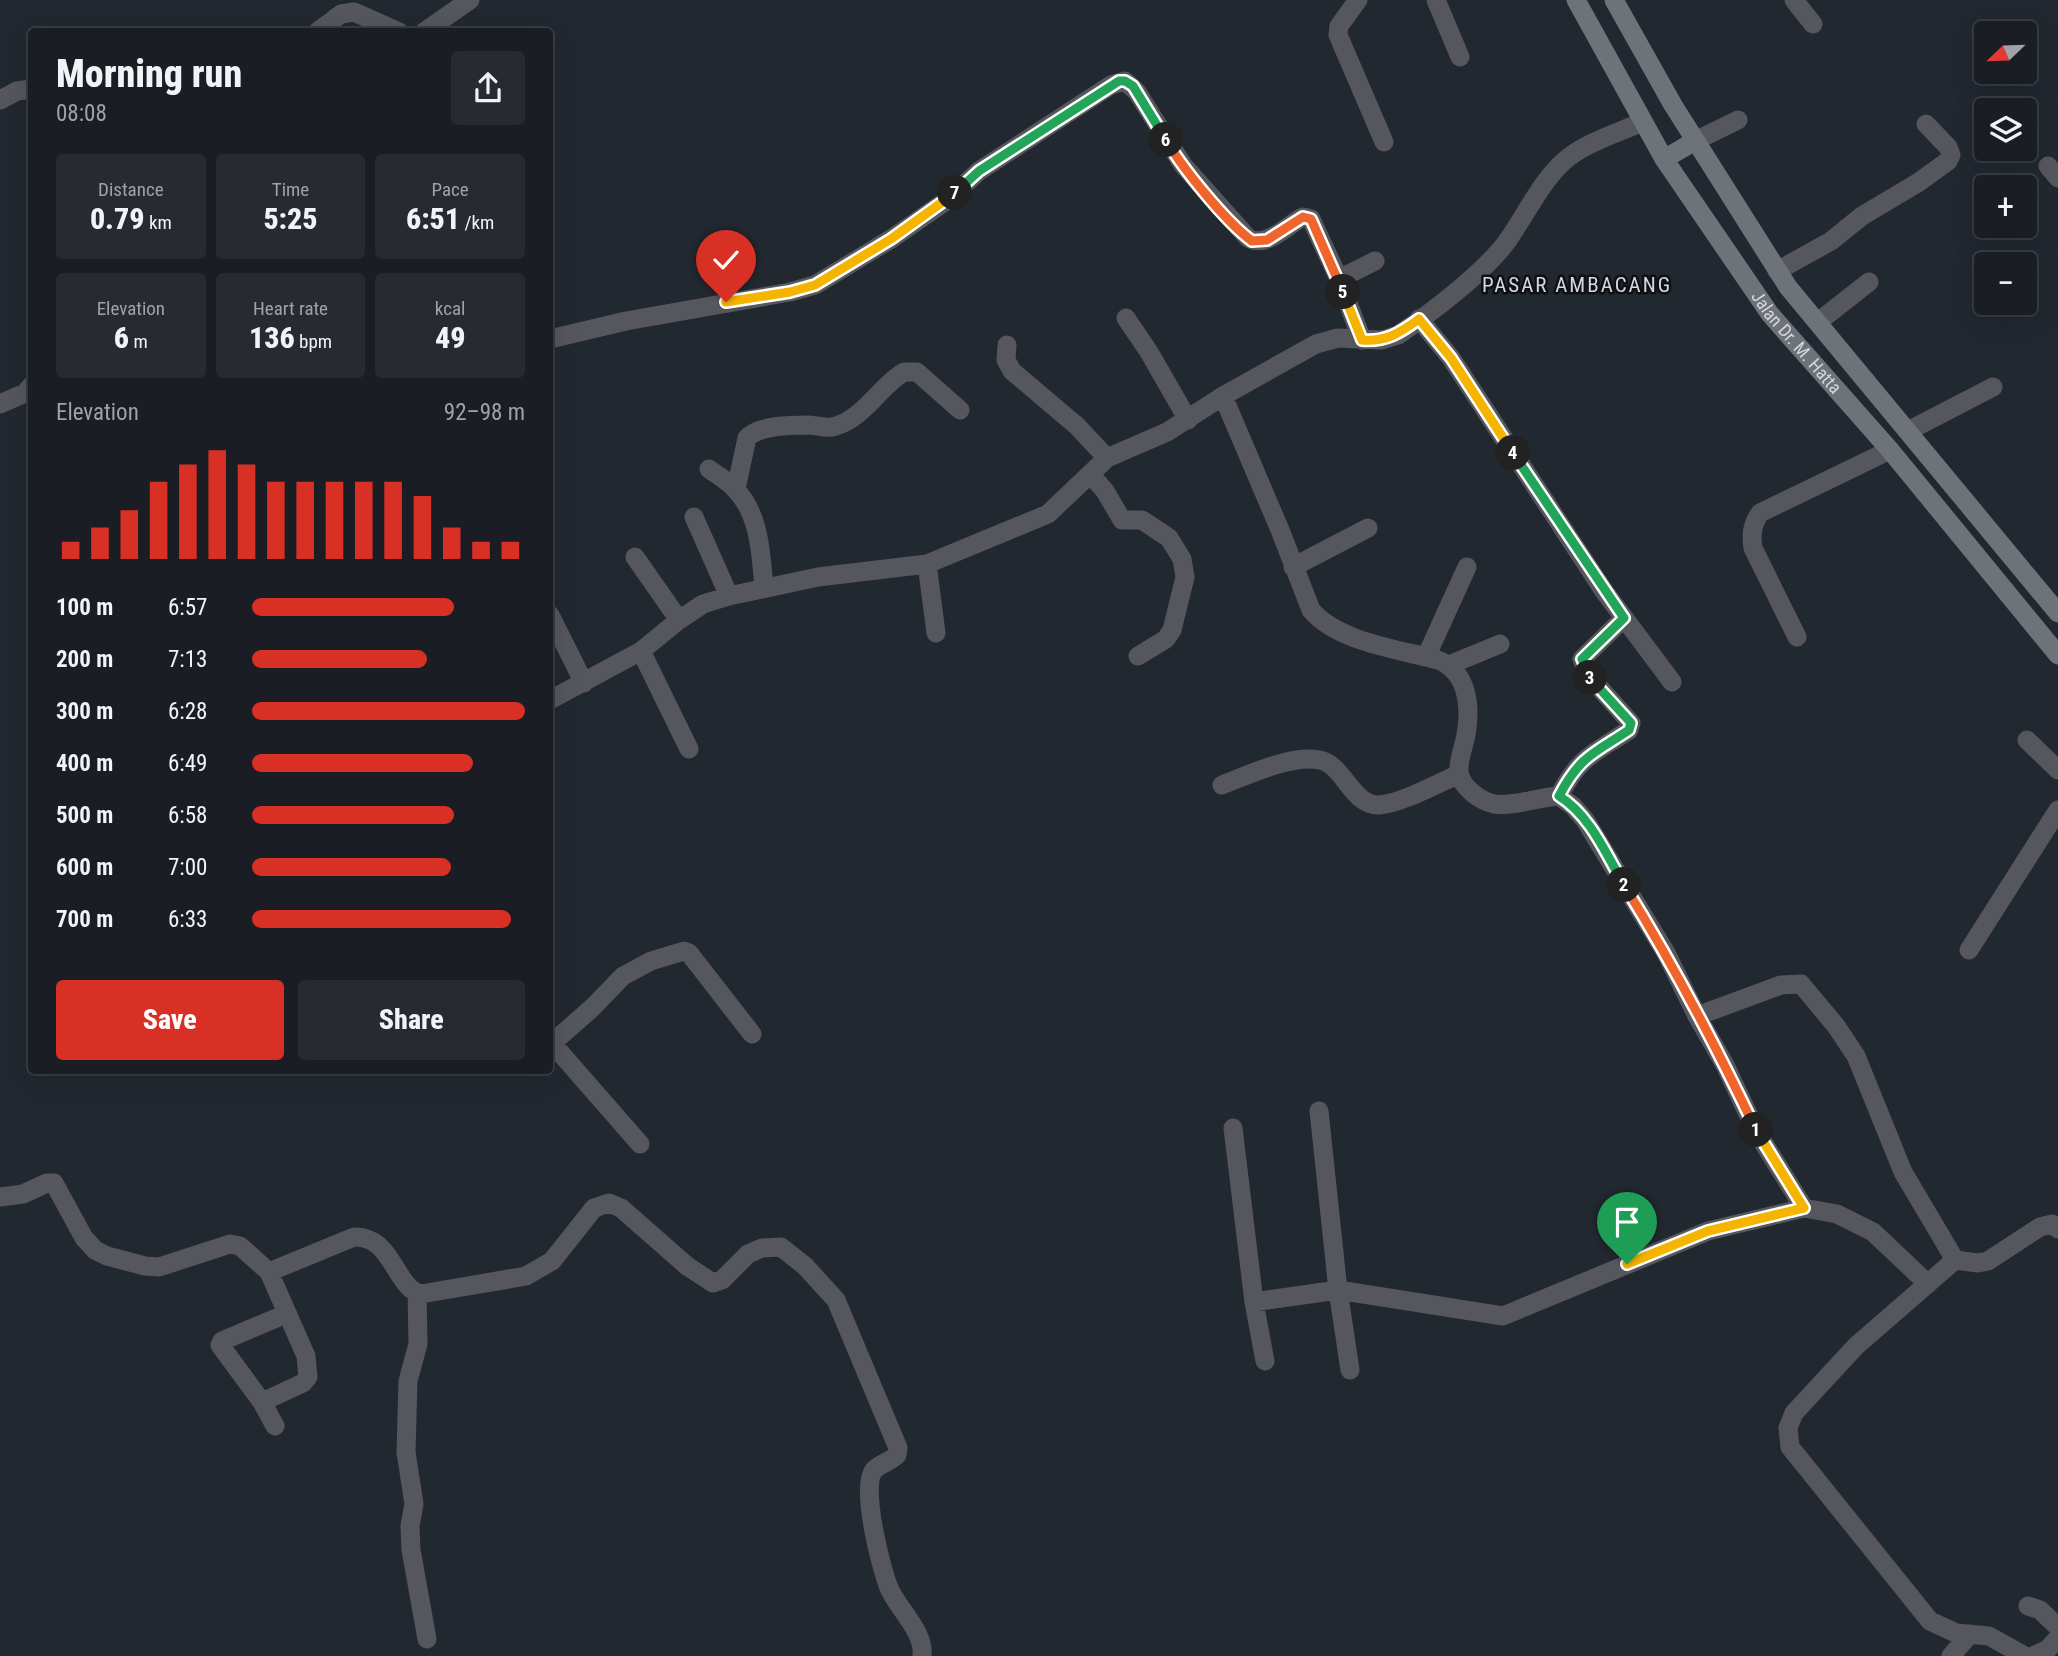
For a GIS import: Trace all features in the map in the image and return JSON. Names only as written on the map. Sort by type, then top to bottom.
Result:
[{"type":"main road","name":"Jalan Dr. M. Hatta","points":[[1576,0],[1664,159],[1770,314],[1889,450],[2058,655]]},
{"type":"main road","name":"Jalan Dr. M. Hatta","points":[[1614,0],[1695,141],[1777,271],[2057,610]]},
{"type":"main road","points":[[1664,159],[1695,141]]},
{"type":"street","points":[[430,28],[470,0]]},
{"type":"street","points":[[1358,0],[1342,22],[1338,35],[1384,142]]},
{"type":"street","points":[[1436,0],[1460,57]]},
{"type":"street","points":[[1794,0],[1813,24]]},
{"type":"street","points":[[322,28],[348,12],[354,12],[390,28]]},
{"type":"street","points":[[553,339],[626,321],[790,292],[815,285],[891,239],[946,201],[979,171],[1119,81],[1125,81],[1133,86],[1176,156],[1252,241],[1262,242],[1298,220],[1308,217],[1339,279],[1362,340]]},
{"type":"street","points":[[0,100],[17,91],[28,90]]},
{"type":"street","points":[[1695,141],[1738,120]]},
{"type":"street","points":[[553,699],[641,651],[703,604],[764,588],[850,572],[927,564],[1048,514],[1107,458],[1167,432],[1223,396],[1323,341],[1338,338],[1374,341],[1391,338],[1419,319],[1490,261],[1567,158],[1580,149],[1642,122]]},
{"type":"street","points":[[1777,271],[1831,241],[1862,216],[1948,161],[1951,155],[1948,147],[1926,124]]},
{"type":"street","points":[[1339,279],[1375,261]]},
{"type":"street","points":[[1818,322],[1869,282]]},
{"type":"street","points":[[1126,318],[1188,420]]},
{"type":"street","points":[[1419,319],[1458,368],[1597,580],[1672,682]]},
{"type":"street","points":[[1007,345],[1006,360],[1012,371],[1077,426],[1107,458]]},
{"type":"street","points":[[736,489],[747,438],[750,435],[757,431],[795,426],[836,426],[873,402],[904,372],[917,372],[960,410]]},
{"type":"street","points":[[1908,431],[1993,387]]},
{"type":"street","points":[[0,404],[28,394]]},
{"type":"street","points":[[1223,396],[1242,437],[1306,600],[1319,620],[1358,639],[1449,665],[1461,680],[1467,700],[1466,733],[1459,774],[1476,795],[1496,804],[1559,796],[1573,806],[1585,820],[1666,953],[1725,1065],[1756,1131],[1804,1208]]},
{"type":"street","points":[[1797,637],[1753,548],[1751,535],[1754,522],[1760,513],[1889,450]]},
{"type":"street","points":[[709,469],[736,489],[746,505],[756,531],[764,588]]},
{"type":"street","points":[[1090,474],[1105,491],[1122,520],[1142,520],[1169,538],[1182,559],[1185,577],[1172,630],[1159,645],[1138,656]]},
{"type":"street","points":[[694,517],[729,596]]},
{"type":"street","points":[[1293,566],[1368,528]]},
{"type":"street","points":[[635,557],[679,620]]},
{"type":"street","points":[[927,564],[936,633]]},
{"type":"street","points":[[1426,657],[1467,567]]},
{"type":"street","points":[[1559,796],[1580,763],[1629,730],[1631,723],[1589,676],[1582,659],[1624,618]]},
{"type":"street","points":[[553,621],[584,683]]},
{"type":"street","points":[[1449,665],[1500,644]]},
{"type":"street","points":[[641,651],[689,749]]},
{"type":"street","points":[[2027,740],[2058,771]]},
{"type":"street","points":[[1222,785],[1277,764],[1320,760],[1332,767],[1370,804],[1379,805],[1394,802],[1459,774]]},
{"type":"street","points":[[1969,950],[2058,810]]},
{"type":"street","points":[[553,1040],[592,1008],[623,976],[651,961],[684,951],[689,953],[752,1034]]},
{"type":"street","points":[[1697,1016],[1781,985],[1801,984],[1809,990],[1856,1056],[1903,1172],[1955,1260]]},
{"type":"street","points":[[553,1044],[640,1144]]},
{"type":"street","points":[[1319,1111],[1338,1290],[1350,1370]]},
{"type":"street","points":[[1233,1128],[1254,1302],[1265,1361]]},
{"type":"street","points":[[0,1197],[23,1194],[47,1183],[54,1183],[84,1238],[95,1250],[145,1266],[159,1267],[230,1244],[240,1246],[269,1272],[306,1356],[308,1377],[262,1402]]},
{"type":"street","points":[[416,1293],[428,1294],[452,1287],[526,1276],[552,1261],[594,1208],[609,1203],[621,1209],[687,1266],[713,1283],[722,1280],[748,1254],[762,1248],[780,1247],[806,1266],[836,1300],[898,1448],[897,1455],[875,1470],[869,1489],[876,1541],[889,1588],[918,1636],[922,1656]]},
{"type":"street","points":[[1254,1302],[1338,1290],[1503,1316],[1708,1231],[1804,1208],[1837,1214],[1873,1232],[1928,1284]]},
{"type":"street","points":[[2025,1656],[1989,1636],[1956,1633],[1930,1621],[1790,1447],[1788,1429],[1794,1412],[1856,1346],[1955,1260],[1978,1263],[1988,1261],[2040,1227],[2052,1224],[2058,1229]]},
{"type":"street","points":[[269,1272],[306,1255],[361,1236],[382,1248],[416,1293],[418,1343],[408,1381],[405,1412],[406,1458],[414,1504],[410,1525],[411,1550],[427,1639]]},
{"type":"street","points":[[275,1426],[262,1402],[220,1345],[222,1340],[286,1314]]},
{"type":"street","points":[[2028,1606],[2040,1610],[2058,1627]]},
{"type":"street","points":[[1951,1656],[1970,1634]]},
{"type":"street","points":[[2033,1656],[2048,1649],[2058,1638]]},
{"type":"district","name":"PASAR AMBACANG","points":[[1577,285]]},
{"type":"route","points":[[726,302],[790,292],[815,285],[891,239],[946,201],[979,171],[1111,85],[1125,81],[1138,92],[1183,165],[1252,241],[1267,240],[1303,217],[1311,219],[1339,279],[1362,340],[1391,338],[1419,319],[1451,358],[1624,618],[1582,659],[1589,676],[1631,723],[1629,730],[1580,763],[1559,796],[1573,806],[1585,820],[1666,953],[1725,1065],[1756,1131],[1804,1208],[1708,1231],[1627,1264]]}]
